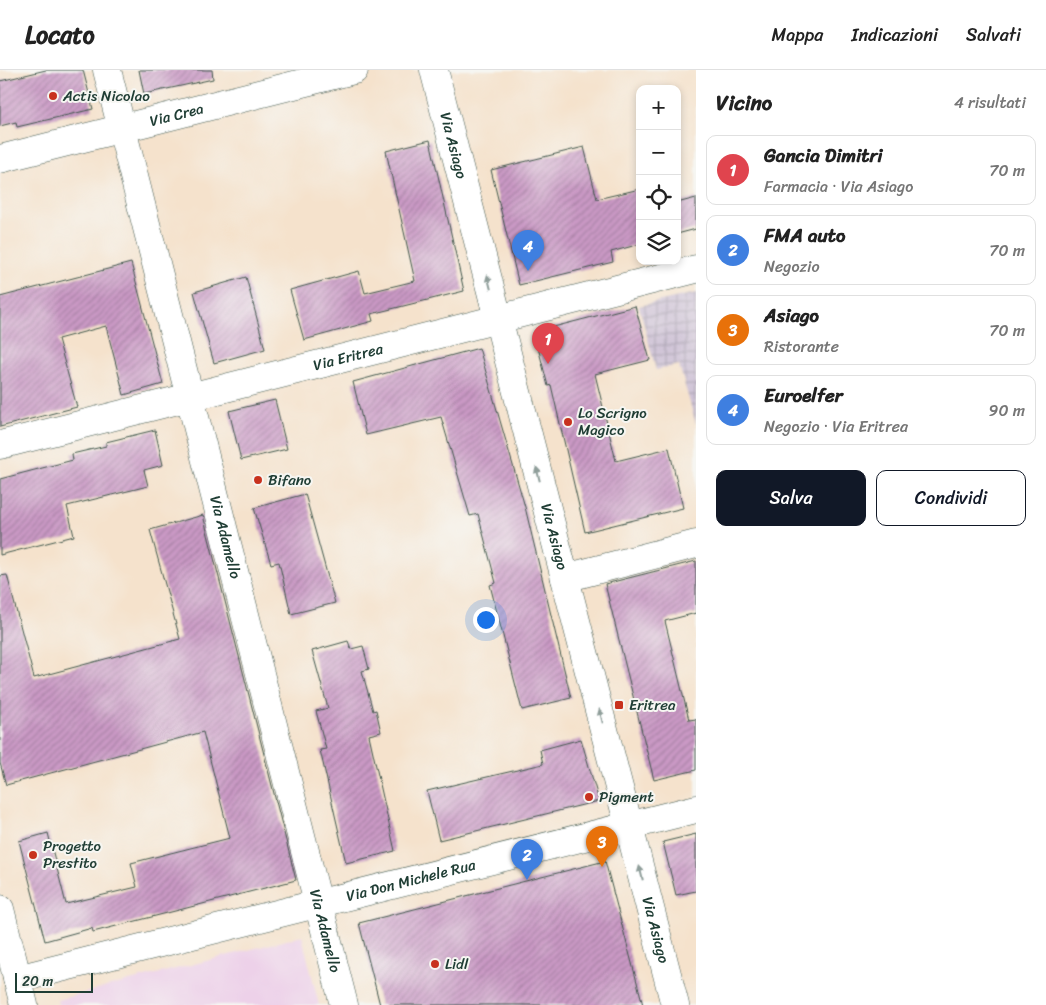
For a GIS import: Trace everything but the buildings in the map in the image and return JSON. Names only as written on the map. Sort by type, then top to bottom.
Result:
[{"type":"street","name":"Via Adamello","points":[[107,70],[344,1005]]},
{"type":"street","name":"Via Crea","points":[[0,159],[121,127],[354,70]]},
{"type":"street","name":"Via Asiago","points":[[434,70],[675,1005]]},
{"type":"street","name":"Via Eritrea","points":[[0,445],[696,269]]},
{"type":"street","points":[[565,578],[696,544]]},
{"type":"street","name":"Via Don Michele Rua","points":[[17,979],[696,809]]},
{"type":"street","points":[[0,909],[24,1005]]},
{"type":"shaded area","points":[[696,293],[696,424],[679,365],[656,370],[639,306]]},
{"type":"shaded area","points":[[302,936],[319,1005],[58,1005],[57,1000]]},
{"type":"place","name":"Actis Nicolao","points":[[53,96]]},
{"type":"place","name":"Euroelfer","points":[[528,271]]},
{"type":"place","name":"Gancia Dimitri","points":[[548,364]]},
{"type":"place","name":"Lo Scrigno Magico","points":[[568,422]]},
{"type":"place","name":"Bifano","points":[[258,480]]},
{"type":"place","name":"Eritrea","points":[[619,705]]},
{"type":"place","name":"Pigment","points":[[589,797]]},
{"type":"place","name":"Progetto Prestito","points":[[33,855]]},
{"type":"place","name":"Asiago","points":[[602,867]]},
{"type":"place","name":"FMA auto","points":[[527,880]]},
{"type":"place","name":"Lidl","points":[[435,964]]}]
